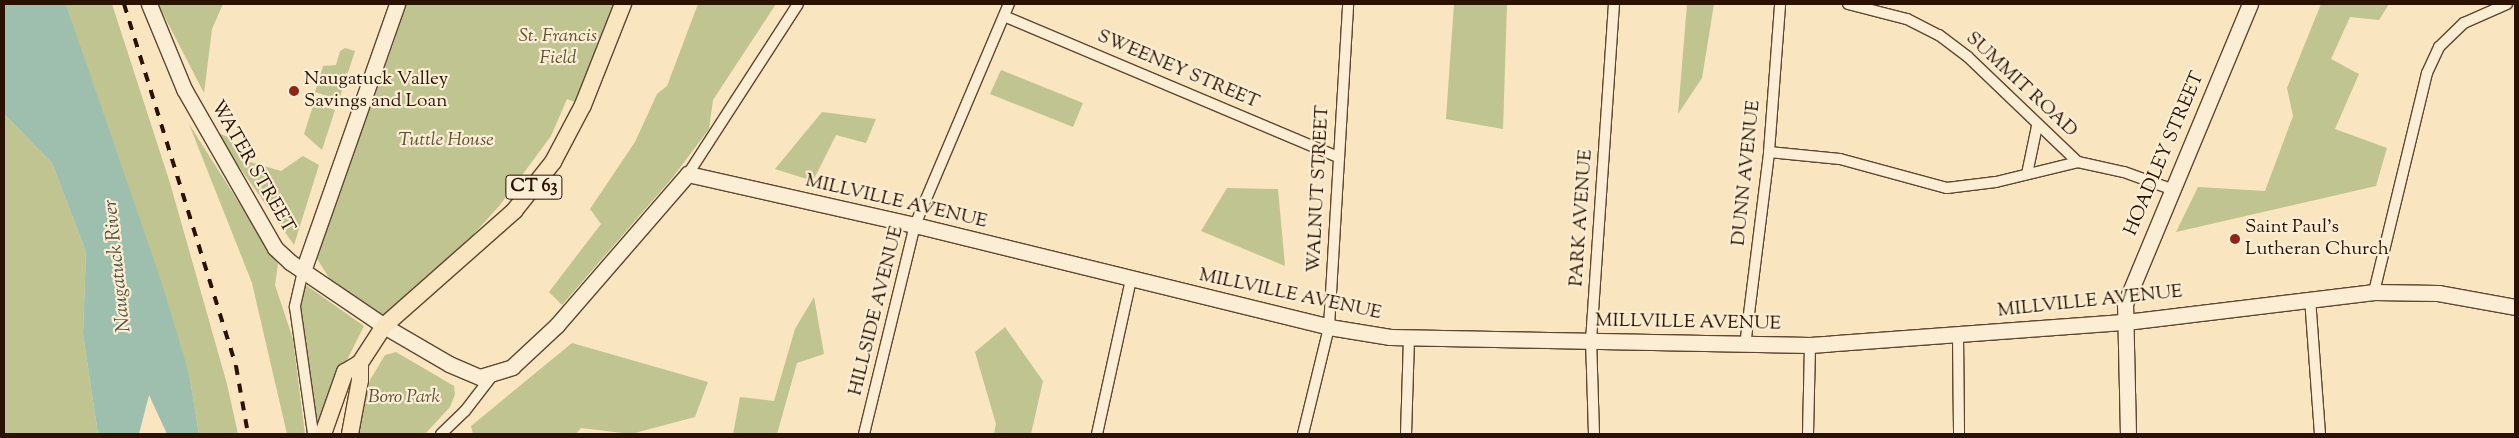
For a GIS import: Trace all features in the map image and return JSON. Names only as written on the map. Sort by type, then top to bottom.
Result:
[{"type":"main road","name":"CT 63","points":[[350,434],[360,380],[360,363],[384,326],[484,239],[541,179],[574,126],[623,4]]},
{"type":"main road","points":[[323,434],[345,372],[360,363]]},
{"type":"street","name":"WATER STREET","points":[[149,4],[184,89],[239,189],[275,248],[303,271]]},
{"type":"street","points":[[313,434],[295,307],[303,271],[397,4]]},
{"type":"street","points":[[303,271],[384,326],[467,374],[492,376],[503,373],[523,359],[581,301],[688,174],[798,4]]},
{"type":"street","name":"HILLSIDE AVENUE","points":[[864,434],[915,225],[1009,4]]},
{"type":"street","name":"WALNUT STREET","points":[[1303,434],[1328,327],[1348,4]]},
{"type":"street","name":"PARK AVENUE","points":[[1594,434],[1591,342],[1614,4]]},
{"type":"street","name":"DUNN AVENUE","points":[[1745,346],[1770,152],[1780,4]]},
{"type":"street","name":"SUMMIT ROAD","points":[[1848,4],[1907,19],[1939,35],[1990,77],[2037,126],[2078,162],[2124,172],[2171,189]]},
{"type":"street","name":"HOADLEY STREET","points":[[2128,434],[2125,304],[2171,189],[2250,4]]},
{"type":"street","points":[[2374,292],[2427,73],[2439,47],[2464,23],[2508,4]]},
{"type":"street","name":"SWEENEY STREET","points":[[1004,16],[1338,157]]},
{"type":"street","points":[[2027,174],[2037,126]]},
{"type":"street","points":[[1770,152],[1840,159],[1948,188],[2027,174],[2078,162]]},
{"type":"street","name":"MILLVILLE AVENUE","points":[[688,174],[915,225],[1328,327],[1409,338],[1745,346],[1810,345],[2126,322],[2310,298],[2374,292],[2438,293],[2515,307]]},
{"type":"street","points":[[1096,434],[1131,279]]},
{"type":"street","points":[[2310,298],[2320,434]]},
{"type":"street","points":[[1958,335],[1959,434]]},
{"type":"street","points":[[1406,434],[1409,338]]},
{"type":"street","points":[[1808,434],[1810,345]]},
{"type":"street","points":[[441,434],[465,411],[492,376]]},
{"type":"green space","points":[[66,4],[112,4],[170,183],[227,384],[238,434],[199,434],[189,373]]},
{"type":"green space","points":[[158,4],[223,4],[212,29],[204,93]]},
{"type":"green space","name":"Tuttle House","points":[[393,4],[623,4],[583,105],[567,99],[551,136],[500,205],[472,236],[381,319],[336,289],[316,257],[396,36],[383,31]]},
{"type":"green space","points":[[698,4],[776,4],[713,100],[709,129],[673,177],[562,305],[549,292],[601,224],[590,209],[635,142],[657,94],[667,86]]},
{"type":"green space","points":[[1454,4],[1507,4],[1503,129],[1446,119]]},
{"type":"green space","points":[[1687,4],[1714,4],[1702,78],[1678,114]]},
{"type":"green space","points":[[2321,4],[2389,4],[2379,20],[2350,17],[2331,59],[2359,74],[2335,129],[2387,148],[2376,186],[2176,232],[2198,187],[2265,191],[2293,116],[2287,88]]},
{"type":"green space","points":[[345,48],[355,51],[339,100],[315,92],[323,66],[336,65],[340,51]]},
{"type":"green space","points":[[1001,70],[1083,103],[1073,127],[990,94]]},
{"type":"green space","points":[[314,103],[335,110],[322,150],[304,134]]},
{"type":"green space","points":[[822,112],[876,119],[866,143],[836,135],[813,181],[775,169]]},
{"type":"green space","points":[[4,114],[52,163],[86,252],[83,334],[98,434],[4,434]]},
{"type":"green space","points":[[189,124],[278,264],[275,285],[293,339],[305,434],[287,434],[252,283]]},
{"type":"green space","points":[[215,132],[231,138],[247,161],[281,171],[303,156],[319,165],[294,245]]},
{"type":"green space","points":[[1227,188],[1278,189],[1285,266],[1201,231]]},
{"type":"green space","name":"Boro Park","points":[[303,283],[364,326],[330,394],[318,429],[299,297]]},
{"type":"green space","points":[[814,297],[824,354],[797,363],[777,434],[733,434],[740,397],[774,401],[795,329]]},
{"type":"green space","points":[[1005,327],[1043,381],[1031,434],[994,434],[996,424],[975,352]]},
{"type":"green space","points":[[572,343],[708,382],[695,417],[631,434],[581,428],[576,434],[473,434],[471,426]]},
{"type":"green space","name":"Boro Park","points":[[396,352],[454,386],[455,394],[450,407],[425,434],[357,434],[370,380],[385,355]]},
{"type":"water","name":"Naugatuck River","points":[[4,4],[66,4],[161,281],[189,373],[199,434],[167,434],[149,395],[139,434],[98,434],[83,334],[86,252],[52,163],[4,114]]},
{"type":"railway","points":[[124,4],[236,366],[248,434]]},
{"type":"place","name":"Naugatuck Valley Savings and Loan","points":[[294,91]]},
{"type":"place","name":"Saint Paul's Lutheran Church","points":[[2235,239]]},
{"type":"park label","name":"St. Francis Field","points":[[558,48]]}]
